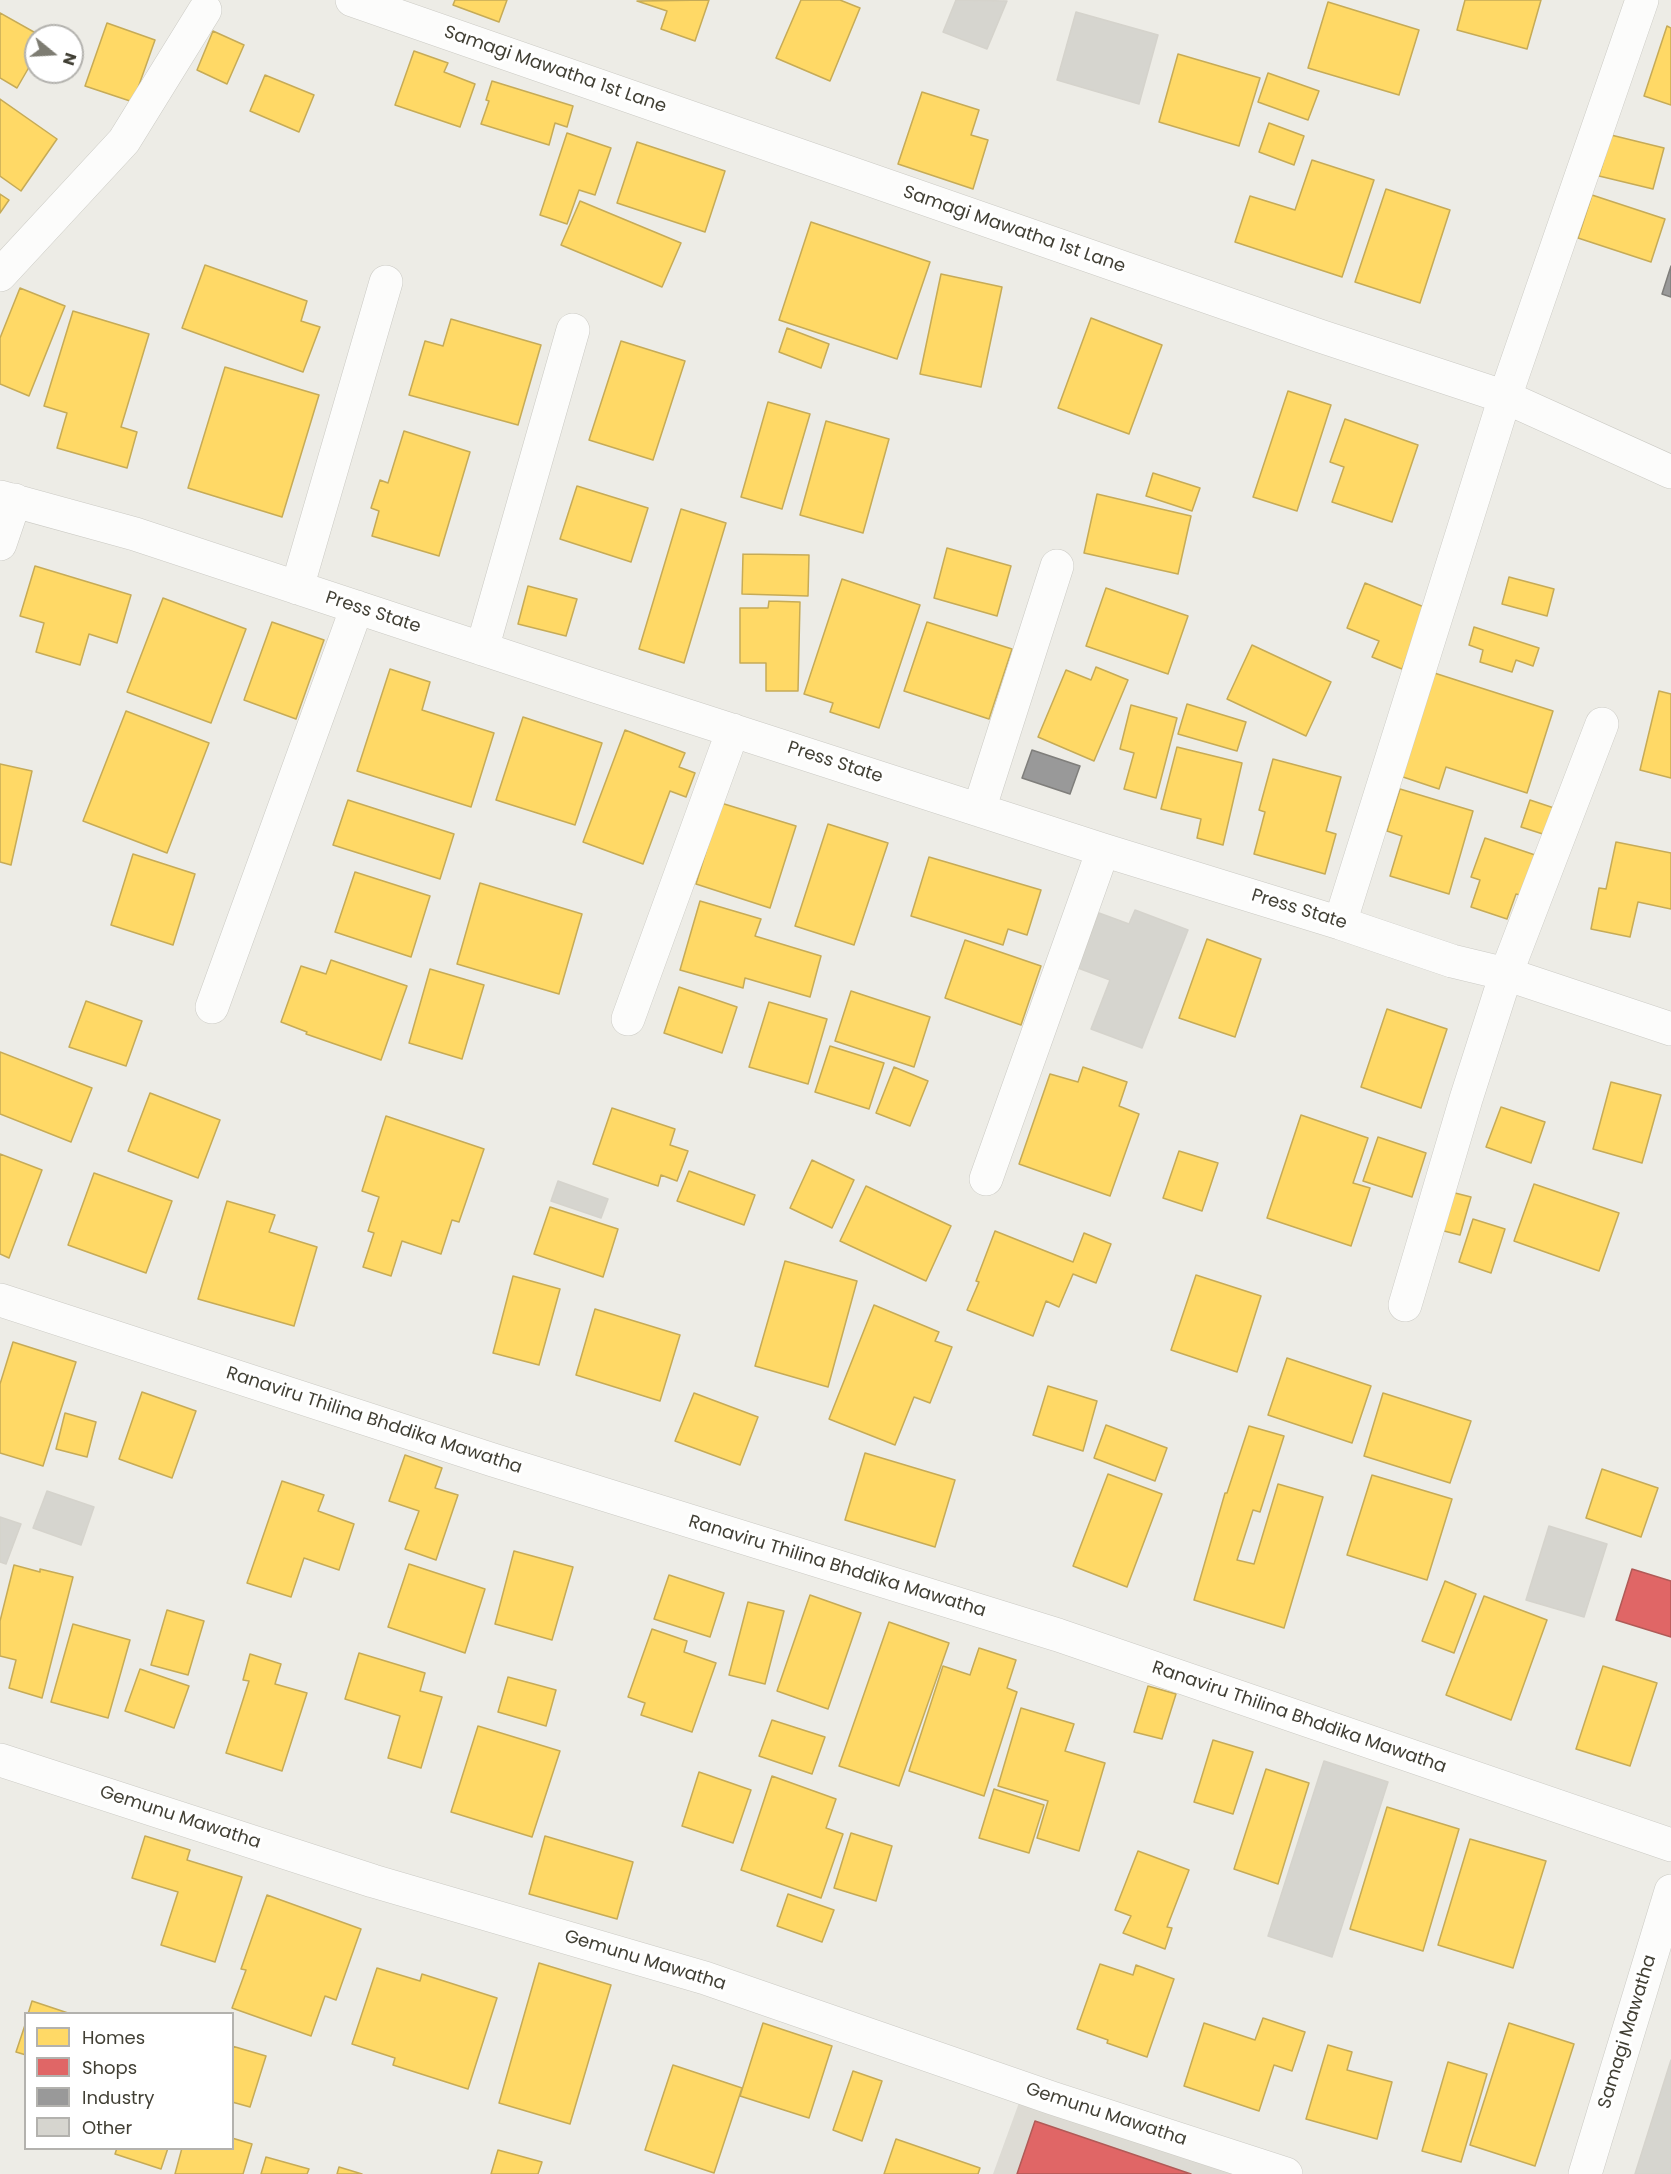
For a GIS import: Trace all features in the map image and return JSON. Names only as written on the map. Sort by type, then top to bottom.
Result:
[{"type":"street","name":"Samagi Mawatha 1st Lane","points":[[352,0],[1320,336],[1505,397],[1671,472]]},
{"type":"street","points":[[1340,923],[1505,397],[1642,0]]},
{"type":"street","points":[[0,275],[124,141],[205,10]]},
{"type":"street","points":[[297,588],[386,282]]},
{"type":"street","points":[[482,649],[573,330]]},
{"type":"street","points":[[0,544],[7,499]]},
{"type":"street","name":"Press State","points":[[7,499],[135,534],[1103,850],[1340,923],[1452,961],[1506,974],[1671,1029]]},
{"type":"street","points":[[979,810],[1057,566]]},
{"type":"street","points":[[212,1007],[357,607]]},
{"type":"street","points":[[1405,1305],[1506,974],[1602,724]]},
{"type":"street","points":[[628,1019],[733,730]]},
{"type":"street","points":[[986,1179],[1103,850]]},
{"type":"street","name":"Ranaviru Thilina Bhddika Mawatha","points":[[0,1300],[493,1460],[1058,1635],[1671,1845]]},
{"type":"street","name":"Gemunu Mawatha","points":[[0,1760],[373,1881],[705,1978],[1052,2098],[1286,2174]]},
{"type":"street","name":"Samagi Mawatha","points":[[1585,2174],[1671,1891]]},
{"type":"shaded area","points":[[1020,2100],[1238,2174],[993,2174]]},
{"type":"building: Homes","points":[[455,0],[507,0],[499,22],[453,5]]},
{"type":"building: Homes","points":[[709,0],[695,41],[661,29],[667,11],[637,1]]},
{"type":"building: Homes","points":[[801,0],[840,0],[860,8],[830,81],[776,58]]},
{"type":"building: Homes","points":[[1465,0],[1541,0],[1527,49],[1457,30]]},
{"type":"building: Homes","points":[[1328,2],[1419,30],[1399,95],[1308,68]]},
{"type":"building: Homes","points":[[0,13],[24,26],[24,76],[17,88],[0,78]]},
{"type":"building: Homes","points":[[107,23],[155,40],[133,102],[85,86]]},
{"type":"building: Homes","points":[[1667,26],[1671,28],[1671,105],[1644,96]]},
{"type":"building: Homes","points":[[213,31],[244,45],[227,84],[197,70]]},
{"type":"building: Homes","points":[[414,51],[448,63],[444,72],[475,84],[460,127],[395,105]]},
{"type":"building: Homes","points":[[1178,54],[1260,78],[1239,146],[1159,122]]},
{"type":"building: Homes","points":[[1268,73],[1319,91],[1308,120],[1258,102]]},
{"type":"building: Homes","points":[[265,75],[314,95],[299,132],[250,111]]},
{"type":"building: Homes","points":[[492,81],[573,106],[567,127],[555,123],[549,145],[481,124],[489,101],[486,100]]},
{"type":"building: Homes","points":[[922,92],[979,110],[971,135],[988,140],[973,189],[898,164]]},
{"type":"building: Homes","points":[[0,99],[57,139],[21,191],[0,176]]},
{"type":"building: Homes","points":[[1269,123],[1304,136],[1294,165],[1259,152]]},
{"type":"building: Homes","points":[[567,133],[611,148],[595,195],[579,190],[567,224],[540,215]]},
{"type":"building: Homes","points":[[1611,135],[1664,148],[1653,189],[1599,176]]},
{"type":"building: Homes","points":[[637,142],[725,171],[705,232],[617,203]]},
{"type":"building: Homes","points":[[1312,160],[1374,180],[1342,277],[1235,242],[1250,196],[1295,210]]},
{"type":"building: Homes","points":[[1386,189],[1450,210],[1420,303],[1355,282]]},
{"type":"building: Homes","points":[[0,194],[9,200],[0,213]]},
{"type":"building: Homes","points":[[1592,195],[1665,219],[1651,262],[1578,238]]},
{"type":"building: Homes","points":[[580,201],[681,243],[662,287],[561,245]]},
{"type":"building: Homes","points":[[811,222],[930,262],[897,359],[779,320]]},
{"type":"building: Homes","points":[[205,265],[307,301],[301,321],[320,327],[303,372],[182,328]]},
{"type":"building: Homes","points":[[941,274],[1002,287],[981,387],[920,374]]},
{"type":"building: Homes","points":[[20,288],[65,306],[29,396],[0,384],[0,338]]},
{"type":"building: Homes","points":[[73,311],[149,334],[121,427],[137,432],[127,468],[57,448],[67,413],[44,406]]},
{"type":"building: Homes","points":[[1091,318],[1162,345],[1129,434],[1058,408]]},
{"type":"building: Homes","points":[[451,319],[541,345],[518,425],[409,395],[425,341],[443,346]]},
{"type":"building: Homes","points":[[787,328],[829,344],[821,368],[779,352]]},
{"type":"building: Homes","points":[[621,341],[685,361],[653,460],[589,440]]},
{"type":"building: Homes","points":[[225,367],[319,395],[282,517],[188,488]]},
{"type":"building: Homes","points":[[1288,391],[1331,405],[1297,511],[1253,497]]},
{"type":"building: Homes","points":[[768,402],[810,414],[782,509],[741,497]]},
{"type":"building: Homes","points":[[1345,419],[1418,445],[1392,522],[1332,502],[1344,467],[1330,462]]},
{"type":"building: Homes","points":[[826,421],[889,439],[863,533],[800,515]]},
{"type":"building: Homes","points":[[404,431],[470,452],[439,556],[372,536],[379,511],[371,508],[380,480],[388,483]]},
{"type":"building: Homes","points":[[1153,473],[1200,488],[1192,511],[1146,496]]},
{"type":"building: Homes","points":[[577,486],[648,508],[631,562],[560,539]]},
{"type":"building: Homes","points":[[1097,494],[1191,516],[1178,574],[1084,553]]},
{"type":"building: Homes","points":[[681,509],[726,523],[684,663],[639,649]]},
{"type":"building: Homes","points":[[947,548],[1011,566],[997,616],[934,598]]},
{"type":"building: Homes","points":[[743,554],[809,555],[808,596],[742,594]]},
{"type":"building: Homes","points":[[35,566],[131,595],[117,643],[89,634],[80,665],[36,652],[44,623],[20,616]]},
{"type":"building: Homes","points":[[1509,577],[1554,589],[1547,616],[1502,604]]},
{"type":"building: Homes","points":[[842,579],[920,605],[879,728],[830,712],[833,703],[804,694]]},
{"type":"building: Homes","points":[[1365,583],[1434,611],[1409,652],[1402,669],[1372,657],[1379,641],[1347,628]]},
{"type":"building: Homes","points":[[528,586],[577,599],[566,636],[518,624]]},
{"type":"building: Homes","points":[[1106,588],[1188,616],[1168,674],[1086,646]]},
{"type":"building: Homes","points":[[163,598],[246,629],[211,723],[127,692]]},
{"type":"building: Homes","points":[[769,601],[800,602],[798,691],[766,691],[766,663],[740,663],[740,608],[768,608]]},
{"type":"building: Homes","points":[[272,622],[324,640],[296,719],[244,700]]},
{"type":"building: Homes","points":[[927,622],[1012,649],[989,719],[904,691]]},
{"type":"building: Homes","points":[[1474,627],[1539,648],[1533,666],[1516,660],[1512,672],[1480,662],[1483,650],[1469,645]]},
{"type":"building: Homes","points":[[1252,645],[1331,682],[1306,736],[1227,699]]},
{"type":"building: Homes","points":[[1096,667],[1128,680],[1094,761],[1038,737],[1066,670],[1091,680]]},
{"type":"building: Homes","points":[[390,669],[430,682],[422,710],[494,733],[471,807],[357,771]]},
{"type":"building: Homes","points":[[1428,671],[1553,711],[1527,793],[1446,767],[1439,789],[1397,775]]},
{"type":"building: Homes","points":[[1659,691],[1671,694],[1671,778],[1640,770]]},
{"type":"building: Homes","points":[[1187,704],[1246,722],[1237,751],[1178,734]]},
{"type":"building: Homes","points":[[1131,705],[1177,718],[1156,798],[1124,789],[1134,753],[1120,749]]},
{"type":"building: Homes","points":[[126,711],[209,743],[167,853],[83,821]]},
{"type":"building: Homes","points":[[523,717],[602,743],[575,825],[496,800]]},
{"type":"building: Homes","points":[[625,730],[685,753],[679,767],[695,773],[686,797],[670,791],[643,864],[583,842]]},
{"type":"building: Homes","points":[[1177,747],[1242,763],[1223,845],[1197,838],[1201,819],[1161,809]]},
{"type":"building: Homes","points":[[1273,759],[1341,777],[1326,831],[1336,834],[1325,874],[1254,854],[1265,812],[1259,810]]},
{"type":"building: Homes","points":[[0,764],[32,771],[11,865],[0,862]]},
{"type":"building: Homes","points":[[1400,789],[1473,811],[1449,894],[1390,876],[1402,836],[1387,831]]},
{"type":"building: Homes","points":[[348,800],[454,834],[440,879],[333,845]]},
{"type":"building: Homes","points":[[1530,800],[1557,809],[1549,836],[1521,827]]},
{"type":"building: Homes","points":[[721,803],[796,826],[770,908],[696,884]]},
{"type":"building: Homes","points":[[828,824],[888,843],[854,945],[795,926]]},
{"type":"building: Homes","points":[[1485,838],[1538,856],[1524,896],[1516,894],[1507,919],[1471,907],[1480,880],[1471,877]]},
{"type":"building: Homes","points":[[1616,842],[1671,853],[1671,909],[1638,902],[1630,937],[1591,929],[1599,888],[1606,889]]},
{"type":"building: Homes","points":[[133,854],[195,874],[173,945],[111,925]]},
{"type":"building: Homes","points":[[929,857],[1041,890],[1027,935],[1008,929],[1003,945],[911,916]]},
{"type":"building: Homes","points":[[355,872],[430,896],[411,957],[335,932]]},
{"type":"building: Homes","points":[[480,883],[582,914],[559,994],[457,964]]},
{"type":"building: Homes","points":[[700,901],[761,919],[755,936],[821,956],[810,997],[745,978],[743,988],[680,970]]},
{"type":"building: Homes","points":[[1207,939],[1261,959],[1235,1037],[1179,1018]]},
{"type":"building: Homes","points":[[965,940],[1041,966],[1021,1025],[945,998]]},
{"type":"building: Homes","points":[[331,960],[407,986],[381,1060],[306,1034],[307,1032],[281,1022],[301,966],[326,974]]},
{"type":"building: Homes","points":[[430,969],[484,985],[462,1059],[409,1043]]},
{"type":"building: Homes","points":[[679,987],[737,1007],[722,1053],[664,1033]]},
{"type":"building: Homes","points":[[851,991],[930,1017],[914,1067],[835,1041]]},
{"type":"building: Homes","points":[[86,1001],[142,1021],[126,1066],[69,1047]]},
{"type":"building: Homes","points":[[769,1002],[827,1019],[808,1084],[749,1067]]},
{"type":"building: Homes","points":[[1387,1009],[1447,1029],[1421,1108],[1361,1087]]},
{"type":"building: Homes","points":[[830,1046],[884,1063],[869,1109],[815,1092]]},
{"type":"building: Homes","points":[[0,1052],[92,1088],[71,1142],[0,1114]]},
{"type":"building: Homes","points":[[894,1067],[928,1081],[910,1126],[876,1113]]},
{"type":"building: Homes","points":[[1083,1067],[1127,1082],[1119,1106],[1139,1114],[1110,1196],[1019,1164],[1050,1074],[1078,1082]]},
{"type":"building: Homes","points":[[1611,1082],[1661,1095],[1642,1163],[1593,1149]]},
{"type":"building: Homes","points":[[150,1093],[220,1120],[198,1178],[128,1151]]},
{"type":"building: Homes","points":[[1501,1107],[1545,1122],[1531,1163],[1486,1147]]},
{"type":"building: Homes","points":[[612,1108],[675,1129],[670,1145],[688,1151],[677,1181],[661,1175],[658,1186],[593,1164]]},
{"type":"building: Homes","points":[[1301,1115],[1368,1138],[1353,1183],[1370,1188],[1351,1246],[1267,1218]]},
{"type":"building: Homes","points":[[386,1116],[484,1149],[459,1222],[452,1220],[441,1254],[402,1241],[391,1276],[363,1267],[374,1233],[368,1231],[379,1197],[362,1191]]},
{"type":"building: Homes","points":[[1378,1137],[1426,1153],[1412,1197],[1363,1181]]},
{"type":"building: Homes","points":[[1179,1151],[1218,1163],[1202,1211],[1163,1198]]},
{"type":"building: Homes","points":[[0,1154],[42,1170],[9,1258],[0,1254]]},
{"type":"building: Homes","points":[[812,1160],[854,1180],[832,1228],[790,1208]]},
{"type":"building: Homes","points":[[689,1171],[755,1195],[744,1225],[677,1201]]},
{"type":"building: Homes","points":[[94,1173],[172,1201],[146,1273],[68,1245]]},
{"type":"building: Homes","points":[[1534,1184],[1619,1213],[1599,1271],[1514,1241]]},
{"type":"building: Homes","points":[[866,1186],[951,1226],[926,1281],[840,1241]]},
{"type":"building: Homes","points":[[1447,1191],[1471,1197],[1460,1235],[1436,1229]]},
{"type":"building: Homes","points":[[227,1201],[275,1215],[269,1232],[317,1247],[294,1326],[198,1299]]},
{"type":"building: Homes","points":[[550,1207],[618,1229],[603,1277],[534,1254]]},
{"type":"building: Homes","points":[[1473,1219],[1505,1229],[1491,1273],[1459,1262]]},
{"type":"building: Homes","points":[[995,1231],[1073,1262],[1084,1233],[1111,1244],[1096,1283],[1073,1274],[1059,1307],[1046,1301],[1033,1336],[967,1310],[979,1282],[976,1281]]},
{"type":"building: Homes","points":[[785,1261],[857,1281],[828,1387],[755,1366]]},
{"type":"building: Homes","points":[[1196,1275],[1261,1296],[1237,1372],[1171,1350]]},
{"type":"building: Homes","points":[[513,1276],[560,1289],[539,1365],[493,1353]]},
{"type":"building: Homes","points":[[874,1305],[939,1332],[935,1341],[952,1347],[930,1403],[914,1397],[895,1445],[829,1419]]},
{"type":"building: Homes","points":[[595,1309],[680,1335],[660,1401],[576,1375]]},
{"type":"building: Homes","points":[[13,1342],[76,1362],[43,1466],[0,1453],[0,1384]]},
{"type":"building: Homes","points":[[1287,1358],[1371,1386],[1352,1443],[1268,1415]]},
{"type":"building: Homes","points":[[1048,1386],[1097,1401],[1083,1451],[1033,1435]]},
{"type":"building: Homes","points":[[142,1392],[196,1411],[172,1478],[119,1459]]},
{"type":"building: Homes","points":[[694,1393],[758,1417],[740,1465],[675,1441]]},
{"type":"building: Homes","points":[[1383,1393],[1471,1421],[1450,1483],[1364,1456]]},
{"type":"building: Homes","points":[[65,1413],[96,1422],[87,1457],[56,1449]]},
{"type":"building: Homes","points":[[1106,1425],[1167,1448],[1155,1481],[1094,1458]]},
{"type":"building: Homes","points":[[1249,1426],[1284,1436],[1260,1512],[1253,1510],[1237,1560],[1254,1564],[1278,1484],[1323,1497],[1284,1628],[1194,1600],[1225,1493],[1227,1493]]},
{"type":"building: Homes","points":[[865,1453],[955,1480],[935,1547],[845,1520]]},
{"type":"building: Homes","points":[[405,1455],[442,1468],[435,1488],[458,1495],[436,1560],[405,1549],[419,1511],[389,1501]]},
{"type":"building: Homes","points":[[1602,1469],[1658,1488],[1641,1537],[1586,1518]]},
{"type":"building: Homes","points":[[1108,1474],[1162,1494],[1127,1587],[1073,1566]]},
{"type":"building: Homes","points":[[1372,1475],[1452,1499],[1427,1580],[1347,1555]]},
{"type":"building: Homes","points":[[282,1481],[324,1495],[318,1511],[354,1524],[339,1570],[304,1558],[291,1597],[247,1583]]},
{"type":"building: Homes","points":[[514,1551],[573,1567],[552,1640],[495,1624]]},
{"type":"building: Homes","points":[[409,1564],[485,1589],[465,1653],[388,1627]]},
{"type":"building: Homes","points":[[14,1565],[73,1577],[42,1698],[9,1688],[16,1660],[0,1656],[0,1621]]},
{"type":"building: Homes","points":[[669,1575],[724,1593],[710,1637],[654,1619]]},
{"type":"building: Homes","points":[[1445,1581],[1476,1594],[1454,1653],[1422,1641]]},
{"type":"building: Homes","points":[[810,1595],[861,1613],[828,1709],[777,1691]]},
{"type":"building: Homes","points":[[1484,1596],[1547,1620],[1511,1720],[1446,1695]]},
{"type":"building: Homes","points":[[748,1602],[784,1611],[765,1684],[729,1675]]},
{"type":"building: Homes","points":[[167,1610],[204,1621],[188,1675],[151,1665]]},
{"type":"building: Homes","points":[[889,1622],[949,1643],[899,1786],[839,1766]]},
{"type":"building: Homes","points":[[73,1624],[130,1640],[108,1718],[51,1702]]},
{"type":"building: Homes","points":[[652,1629],[687,1641],[684,1652],[716,1663],[692,1732],[641,1715],[645,1703],[628,1697]]},
{"type":"building: Homes","points":[[979,1648],[1016,1660],[1007,1688],[1017,1692],[984,1796],[909,1771],[943,1666],[970,1675]]},
{"type":"building: Homes","points":[[359,1653],[425,1673],[420,1691],[442,1697],[421,1768],[388,1758],[400,1716],[345,1699]]},
{"type":"building: Homes","points":[[250,1654],[281,1664],[275,1684],[307,1693],[282,1771],[226,1753],[249,1681],[243,1680]]},
{"type":"building: Homes","points":[[1603,1666],[1657,1683],[1630,1766],[1576,1749]]},
{"type":"building: Homes","points":[[140,1669],[189,1686],[174,1728],[125,1711]]},
{"type":"building: Homes","points":[[508,1677],[556,1690],[546,1726],[498,1712]]},
{"type":"building: Homes","points":[[1148,1686],[1176,1694],[1162,1739],[1134,1732]]},
{"type":"building: Homes","points":[[1021,1708],[1074,1724],[1065,1751],[1105,1763],[1079,1851],[1037,1838],[1048,1801],[998,1786]]},
{"type":"building: Homes","points":[[772,1720],[825,1737],[812,1774],[759,1756]]},
{"type":"building: Homes","points":[[478,1726],[560,1751],[532,1837],[451,1812]]},
{"type":"building: Homes","points":[[1213,1740],[1253,1752],[1233,1814],[1194,1802]]},
{"type":"building: Homes","points":[[1266,1769],[1309,1783],[1278,1884],[1234,1869]]},
{"type":"building: Homes","points":[[699,1772],[751,1790],[733,1843],[682,1826]]},
{"type":"building: Homes","points":[[772,1776],[836,1799],[826,1828],[843,1834],[821,1898],[741,1870]]},
{"type":"building: Homes","points":[[994,1789],[1044,1805],[1029,1853],[979,1838]]},
{"type":"building: Homes","points":[[1387,1807],[1459,1829],[1423,1951],[1350,1929]]},
{"type":"building: Homes","points":[[851,1833],[892,1846],[876,1901],[834,1888]]},
{"type":"building: Homes","points":[[145,1836],[190,1850],[187,1860],[242,1877],[215,1962],[161,1945],[178,1892],[132,1878]]},
{"type":"building: Homes","points":[[545,1836],[633,1862],[617,1919],[529,1894]]},
{"type":"building: Homes","points":[[1470,1839],[1546,1861],[1513,1968],[1438,1945]]},
{"type":"building: Homes","points":[[1138,1851],[1189,1870],[1167,1927],[1172,1928],[1165,1949],[1123,1933],[1131,1916],[1115,1910]]},
{"type":"building: Homes","points":[[788,1894],[834,1910],[822,1942],[777,1926]]},
{"type":"building: Homes","points":[[267,1895],[361,1929],[336,2000],[325,1996],[311,2036],[232,2008],[246,1970],[241,1969]]},
{"type":"building: Homes","points":[[539,1963],[611,1985],[570,2124],[499,2103]]},
{"type":"building: Homes","points":[[1100,1964],[1133,1975],[1136,1965],[1174,1979],[1147,2057],[1107,2043],[1108,2040],[1077,2029]]},
{"type":"building: Homes","points":[[377,1968],[420,1981],[422,1974],[497,1998],[468,2089],[393,2065],[395,2058],[352,2044]]},
{"type":"building: Homes","points":[[32,2001],[65,2012],[29,2012]]},
{"type":"building: Homes","points":[[1263,2018],[1305,2032],[1292,2071],[1274,2065],[1259,2111],[1184,2086],[1204,2023],[1255,2040]]},
{"type":"building: Homes","points":[[763,2023],[832,2046],[809,2118],[740,2096]]},
{"type":"building: Homes","points":[[1509,2023],[1574,2044],[1535,2166],[1470,2145]]},
{"type":"building: Homes","points":[[24,2028],[24,2054],[16,2052]]},
{"type":"building: Homes","points":[[1328,2045],[1352,2052],[1347,2070],[1392,2082],[1377,2139],[1306,2119]]},
{"type":"building: Homes","points":[[234,2047],[266,2056],[250,2107],[234,2103]]},
{"type":"building: Homes","points":[[1448,2062],[1487,2074],[1461,2162],[1422,2151]]},
{"type":"building: Homes","points":[[673,2065],[742,2088],[714,2173],[645,2150]]},
{"type":"building: Homes","points":[[853,2071],[882,2081],[862,2141],[833,2130]]},
{"type":"building: Homes","points":[[234,2139],[252,2144],[243,2174],[175,2174],[181,2150],[234,2150]]},
{"type":"building: Homes","points":[[896,2139],[980,2168],[978,2174],[884,2174]]},
{"type":"building: Homes","points":[[116,2150],[167,2150],[161,2169],[115,2154]]},
{"type":"building: Homes","points":[[498,2150],[542,2162],[538,2174],[491,2174]]},
{"type":"building: Homes","points":[[266,2157],[309,2169],[307,2174],[261,2174]]},
{"type":"building: Homes","points":[[339,2167],[362,2174],[337,2174]]},
{"type":"building: Shops","points":[[1632,1569],[1671,1581],[1671,1637],[1616,1620]]},
{"type":"building: Shops","points":[[1035,2121],[1191,2174],[1017,2174]]},
{"type":"building: Industry","points":[[1671,266],[1671,297],[1662,294]]},
{"type":"building: Industry","points":[[1032,750],[1080,766],[1070,794],[1022,778]]},
{"type":"building: Other","points":[[956,0],[1007,1],[987,49],[943,32]]},
{"type":"building: Other","points":[[1076,12],[1158,35],[1139,104],[1057,80]]},
{"type":"building: Other","points":[[1135,910],[1188,930],[1142,1048],[1091,1029],[1110,980],[1078,968],[1099,913],[1129,924]]},
{"type":"building: Other","points":[[558,1181],[608,1199],[601,1218],[551,1201]]},
{"type":"building: Other","points":[[47,1491],[94,1507],[81,1545],[33,1528]]},
{"type":"building: Other","points":[[0,1517],[21,1524],[6,1564],[0,1562]]},
{"type":"building: Other","points":[[1549,1526],[1607,1544],[1584,1617],[1526,1600]]},
{"type":"building: Other","points":[[1324,1761],[1388,1782],[1332,1957],[1268,1936]]},
{"type":"building: Other","points":[[1671,2060],[1671,2174],[1635,2174]]}]
